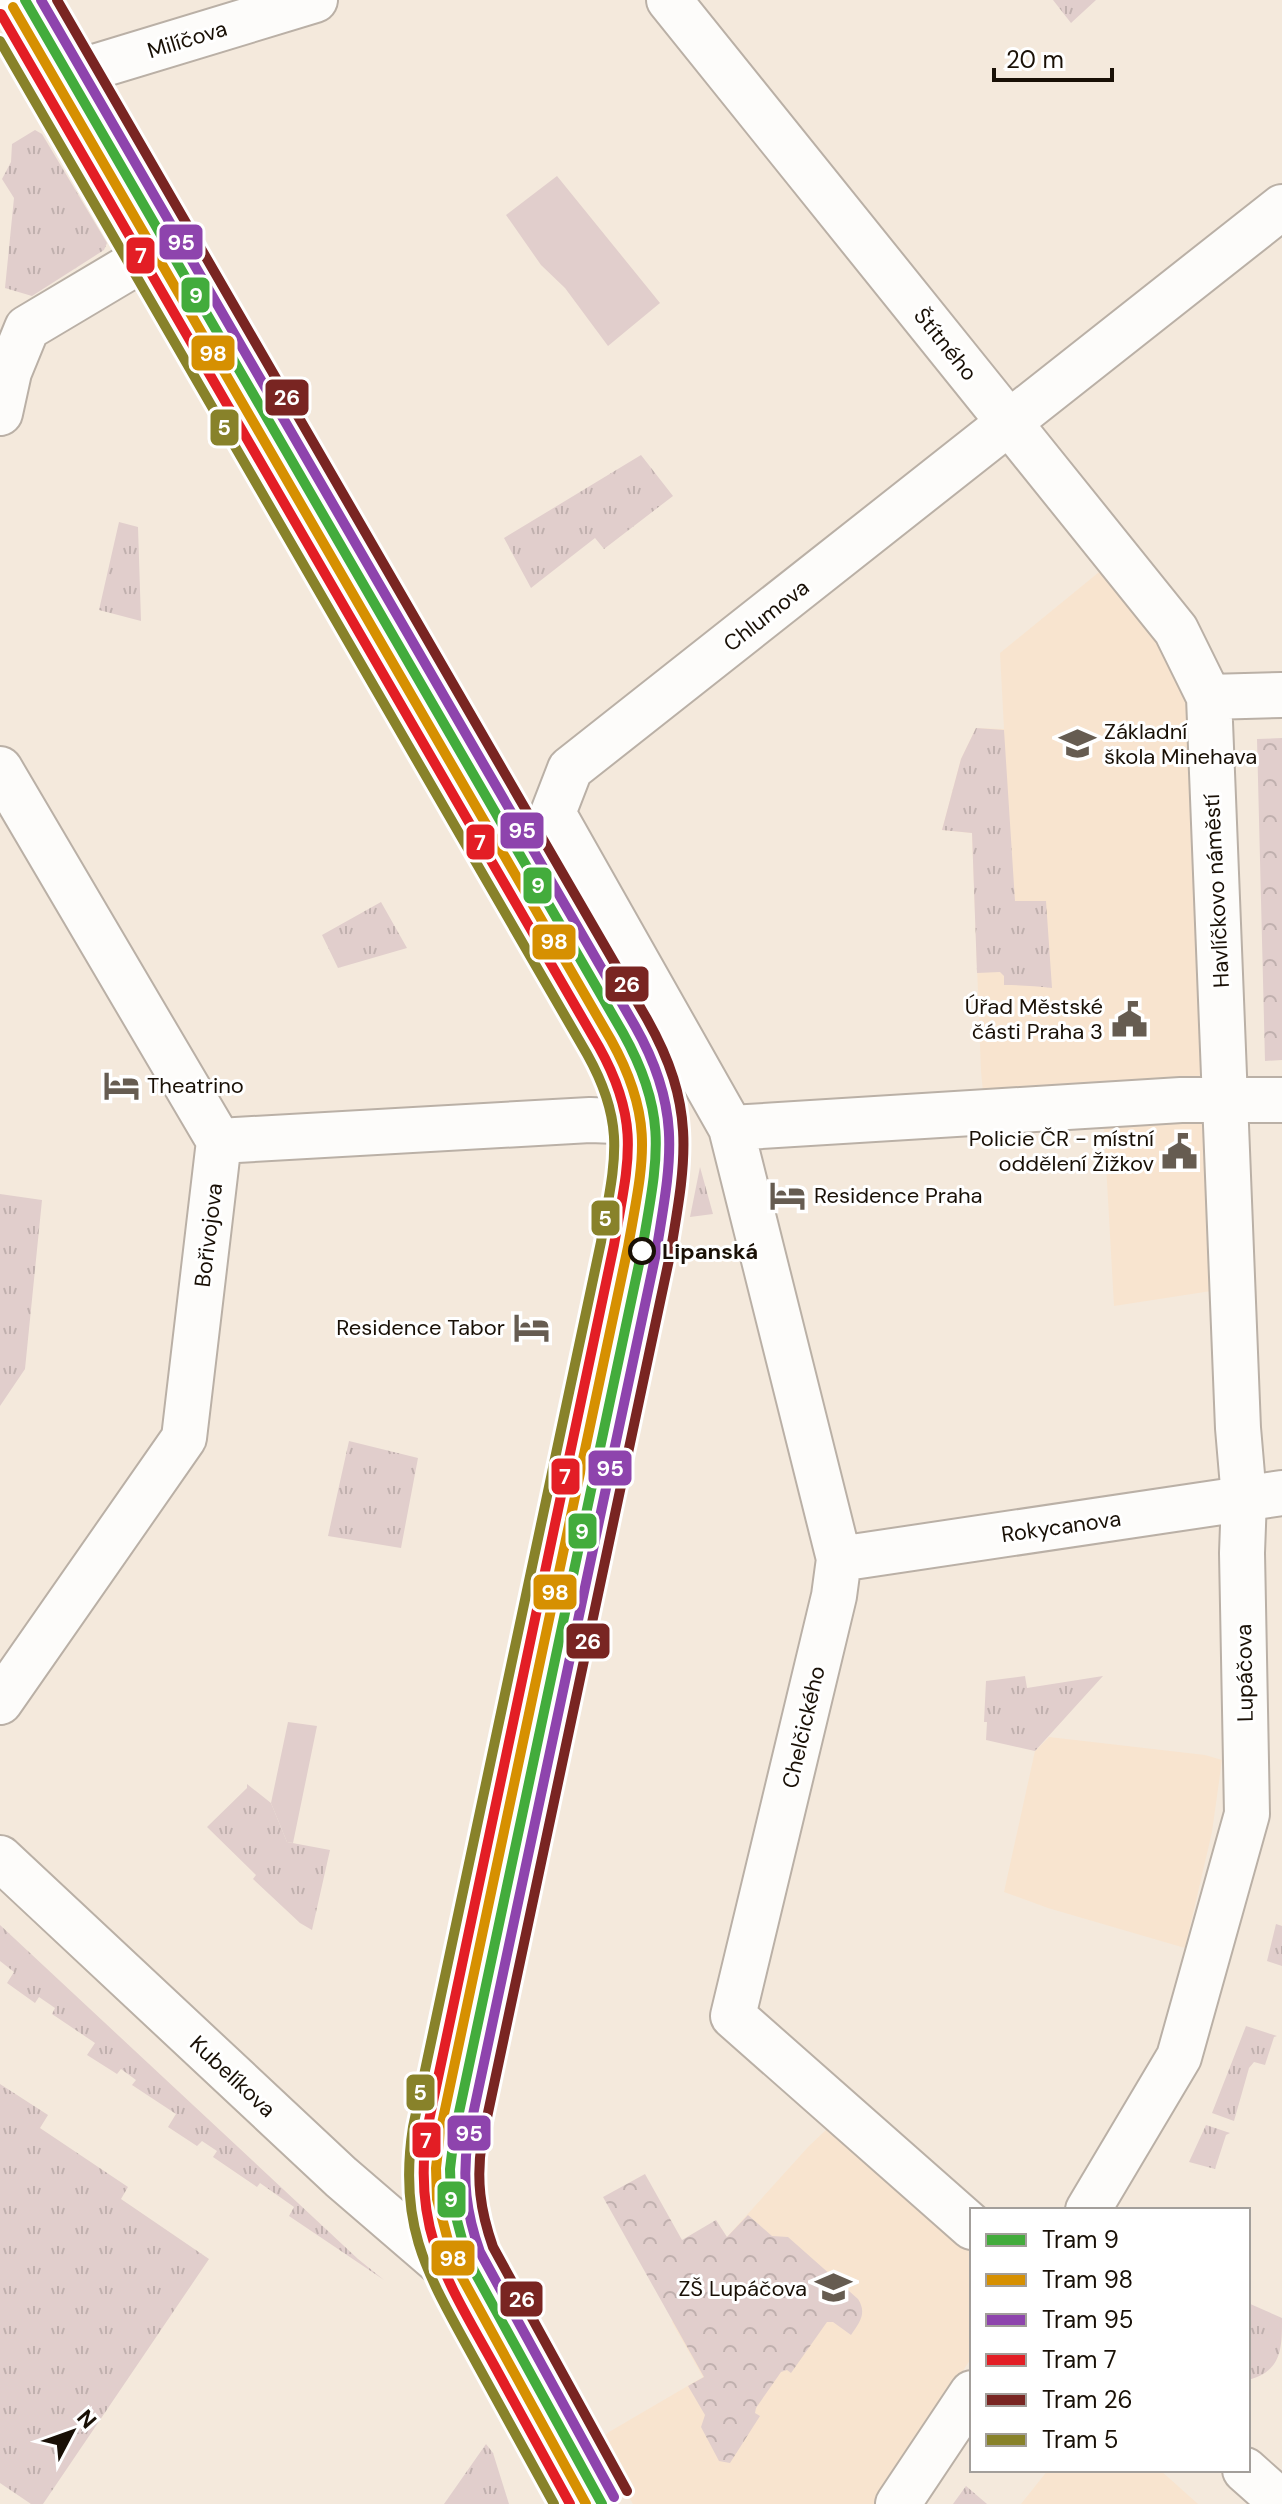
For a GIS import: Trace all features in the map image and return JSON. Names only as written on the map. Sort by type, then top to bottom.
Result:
[{"type":"street","points":[[13,0],[458,764],[627,1061],[637,1091],[646,1157],[642,1191],[540,1691],[442,2144],[439,2192],[445,2230],[471,2289],[581,2497]]},
{"type":"street","name":"Milíčova","points":[[58,78],[315,0]]},
{"type":"street","name":"Štítného","points":[[669,0],[1176,630],[1209,697]]},
{"type":"street","name":"Chlumova","points":[[731,1128],[553,813],[570,769],[1282,207]]},
{"type":"street","points":[[4,392],[27,328],[158,250]]},
{"type":"street","points":[[1209,697],[1282,695]]},
{"type":"street","name":"Havlíčkovo náměstí","points":[[1209,697],[1225,1102]]},
{"type":"street","points":[[0,769],[219,1141],[590,1120],[643,1122]]},
{"type":"street","points":[[731,1128],[1177,1100],[1282,1100]]},
{"type":"street","name":"Lupáčova","points":[[1089,2208],[1179,2057],[1247,1814],[1242,1553],[1263,1496],[1238,1428],[1225,1102]]},
{"type":"street","name":"Chelčického","points":[[731,1128],[839,1559],[834,1596],[733,2016],[970,2225]]},
{"type":"street","name":"Bořivojova","points":[[0,1702],[184,1438],[219,1141]]},
{"type":"street","name":"Rokycanova","points":[[839,1559],[1263,1496]]},
{"type":"street","name":"Kubelíkova","points":[[0,1858],[341,2177],[471,2289]]},
{"type":"street","points":[[898,2504],[970,2396]]},
{"type":"street","points":[[1247,2472],[1282,2503]]},
{"type":"shaded area","points":[[1104,568],[1170,657],[1186,702],[1211,1291],[1114,1306],[1104,1128],[987,1134],[981,1071],[972,833],[942,830],[961,759],[976,728],[1004,729],[1000,653]]},
{"type":"shaded area","points":[[1049,1737],[1205,1755],[1222,1760],[1212,1832],[1185,1948],[1004,1892],[1035,1751]]},
{"type":"shaded area","name":"ZŠ Lupáčova","points":[[827,2129],[970,2251],[970,2360],[875,2504],[633,2504],[597,2442],[703,2377],[672,2322],[726,2238]]},
{"type":"shaded area","points":[[1046,2472],[1162,2472],[1198,2504],[1021,2504]]},
{"type":"green space","points":[[1053,0],[1096,0],[1071,23]]},
{"type":"green space","points":[[35,130],[42,134],[107,243],[104,250],[32,296],[5,288],[14,198],[2,179],[11,162],[12,144]]},
{"type":"green space","points":[[557,176],[660,303],[608,346],[565,288],[541,265],[506,215]]},
{"type":"green space","points":[[641,455],[673,496],[604,549],[595,538],[531,588],[504,538]]},
{"type":"green space","points":[[119,522],[138,527],[141,621],[99,610]]},
{"type":"green space","points":[[976,728],[1004,730],[1015,901],[1046,901],[1052,988],[1004,985],[1004,976],[1000,972],[977,973],[972,833],[942,830],[961,759]]},
{"type":"green space","points":[[1282,738],[1282,1060],[1265,1061],[1257,739]]},
{"type":"green space","points":[[381,902],[407,948],[338,968],[322,935]]},
{"type":"green space","points":[[700,1167],[713,1214],[690,1217]]},
{"type":"green space","points":[[0,1194],[42,1200],[25,1369],[0,1406]]},
{"type":"green space","points":[[349,1441],[418,1458],[401,1548],[328,1536]]},
{"type":"green space","points":[[1025,1676],[1027,1688],[1103,1676],[1035,1751],[986,1740],[986,1681]]},
{"type":"green space","points":[[288,1722],[317,1726],[293,1843],[287,1842],[271,1803]]},
{"type":"green space","points":[[247,1784],[271,1803],[287,1842],[330,1850],[312,1930],[300,1923],[253,1879],[256,1875],[207,1827],[247,1788]]},
{"type":"green space","points":[[1276,1924],[1282,1926],[1282,1966],[1267,1961]]},
{"type":"green space","points":[[0,1925],[384,2280],[289,2216],[294,2207],[260,2183],[257,2187],[213,2157],[217,2151],[202,2141],[197,2146],[168,2127],[176,2114],[132,2085],[136,2080],[121,2069],[117,2074],[87,2055],[95,2043],[52,2014],[55,2008],[39,1997],[35,2003],[7,1983],[14,1972],[0,1961]]},
{"type":"green space","points":[[1246,2026],[1277,2036],[1265,2065],[1254,2062],[1249,2068],[1234,2121],[1212,2113]]},
{"type":"green space","points":[[0,2084],[48,2115],[40,2128],[128,2187],[121,2199],[209,2259],[43,2504],[31,2504],[0,2483]]},
{"type":"green space","points":[[1206,2125],[1230,2133],[1226,2135],[1215,2169],[1189,2162]]},
{"type":"green space","points":[[645,2174],[682,2240],[716,2220],[727,2237],[748,2215],[772,2236],[788,2237],[861,2304],[861,2317],[851,2335],[833,2322],[827,2322],[791,2373],[787,2370],[781,2372],[756,2408],[755,2413],[760,2416],[730,2463],[719,2461],[701,2427],[705,2415],[688,2386],[704,2377],[603,2197]]},
{"type":"green space","points":[[1250,2304],[1282,2318],[1278,2357],[1268,2371],[1250,2379]]},
{"type":"green space","points":[[486,2444],[493,2453],[509,2504],[444,2504]]},
{"type":"green space","points":[[966,2486],[987,2504],[953,2504]]},
{"type":"tram line","name":"9","points":[[25,0],[623,1033],[638,1063],[654,1115],[655,1164],[642,1250],[454,2136],[450,2169],[451,2198],[467,2258],[602,2504]]},
{"type":"tram line","name":"95","points":[[41,0],[635,1026],[661,1084],[667,1111],[669,1163],[656,1253],[468,2138],[465,2168],[468,2210],[480,2252],[614,2497]]},
{"type":"tram line","name":"26","points":[[57,0],[647,1019],[674,1080],[683,1135],[683,1162],[670,1255],[482,2141],[479,2168],[482,2207],[493,2247],[627,2491]]},
{"type":"tram line","name":"98","points":[[13,7],[611,1040],[635,1095],[642,1142],[641,1166],[628,1247],[440,2133],[436,2168],[437,2199],[454,2263],[586,2504]]},
{"type":"tram line","name":"7","points":[[1,14],[599,1047],[621,1099],[628,1144],[627,1167],[614,1245],[427,2130],[424,2165],[429,2226],[449,2281],[570,2504]]},
{"type":"tram line","name":"5","points":[[0,41],[587,1054],[600,1080],[613,1125],[613,1167],[601,1242],[413,2127],[409,2163],[414,2225],[432,2278],[554,2504]]},
{"type":"place","name":"Základní škola Minehava","points":[[1078,744]]},
{"type":"place","name":"Úřad Městské části Praha 3","points":[[1129,1019]]},
{"type":"place","name":"Theatrino","points":[[121,1085]]},
{"type":"place","name":"Policie ČR - místní oddělení Žižkov","points":[[1180,1151]]},
{"type":"place","name":"Residence Praha","points":[[788,1195]]},
{"type":"place","name":"Lipanská","points":[[642,1251]]},
{"type":"place","name":"Residence Tabor","points":[[531,1327]]},
{"type":"place","name":"ZŠ Lupáčova","points":[[833,2288]]}]
